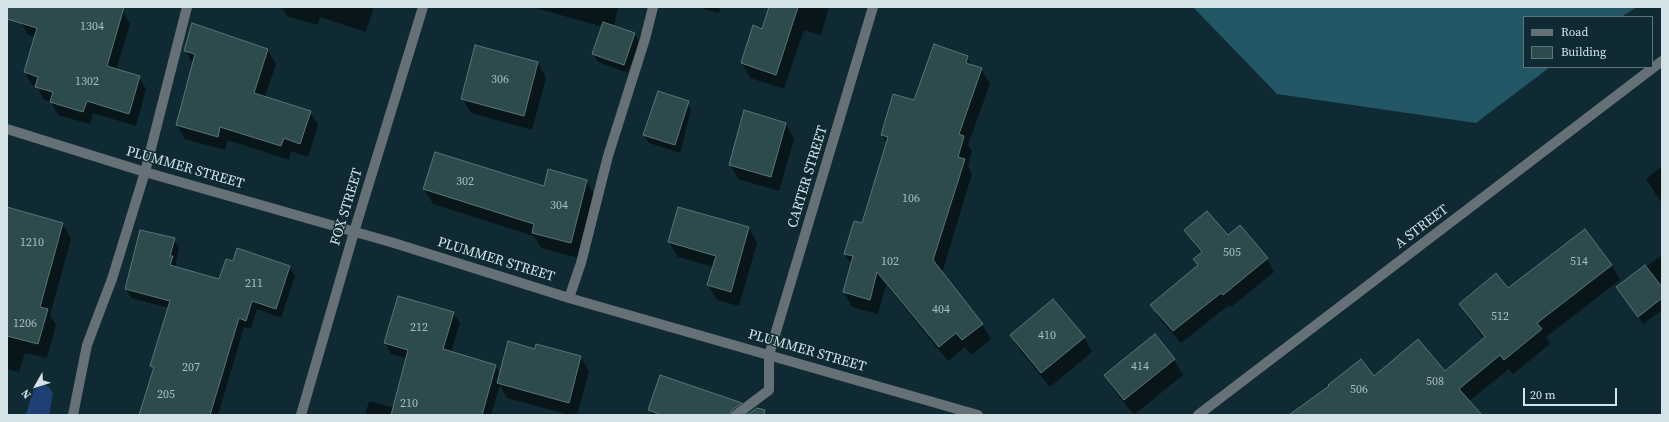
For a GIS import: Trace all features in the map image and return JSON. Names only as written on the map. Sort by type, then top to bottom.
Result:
[{"type":"street","points":[[74,415],[87,345],[112,279],[145,172],[187,7]]},
{"type":"street","name":"FOX STREET","points":[[301,415],[354,232],[423,7]]},
{"type":"street","points":[[570,298],[581,263],[608,156],[645,39],[653,7]]},
{"type":"street","name":"CARTER STREET","points":[[736,415],[769,390],[769,355],[873,7]]},
{"type":"street","name":"A STREET","points":[[1653,68],[1662,61]]},
{"type":"street","name":"A STREET","points":[[1198,415],[1653,68]]},
{"type":"street","name":"PLUMMER STREET","points":[[7,129],[145,172],[304,216],[394,243],[570,298],[978,415]]},
{"type":"shaded area","points":[[1193,7],[1637,7],[1623,16],[1523,16],[1523,68],[1549,68],[1476,123],[1277,94]]},
{"type":"water","points":[[45,385],[49,387],[53,393],[49,415],[26,415],[33,391],[36,388]]},
{"type":"building","points":[[7,7],[124,7],[107,66],[140,76],[129,114],[87,101],[83,112],[50,102],[53,92],[35,87],[38,77],[24,72],[37,28],[7,19]]},
{"type":"building","points":[[769,7],[798,7],[776,75],[741,63],[753,25],[762,29]]},
{"type":"building","points":[[603,22],[635,33],[624,65],[592,54]]},
{"type":"building","points":[[192,23],[268,49],[254,93],[311,111],[300,144],[284,138],[281,146],[220,127],[218,137],[176,125],[195,54],[184,51]]},
{"type":"building","points":[[934,44],[968,56],[966,63],[982,68],[959,134],[964,136],[958,157],[965,159],[933,260],[983,324],[962,340],[956,333],[939,347],[877,272],[870,300],[843,292],[853,256],[844,254],[854,221],[862,223],[888,137],[881,135],[893,94],[914,100]]},
{"type":"building","points":[[475,45],[538,62],[524,116],[461,99]]},
{"type":"building","points":[[658,91],[689,101],[675,145],[643,135]]},
{"type":"building","points":[[744,110],[786,123],[771,177],[729,165]]},
{"type":"building","points":[[435,152],[544,186],[548,169],[587,180],[571,243],[532,233],[534,224],[423,189]]},
{"type":"building","points":[[7,207],[63,223],[40,307],[48,309],[38,344],[7,336]]},
{"type":"building","points":[[678,207],[749,227],[731,292],[707,285],[716,256],[668,242]]},
{"type":"building","points":[[1207,211],[1228,235],[1240,225],[1268,258],[1223,295],[1221,293],[1173,331],[1150,305],[1198,265],[1193,259],[1202,252],[1184,230]]},
{"type":"building","points":[[1585,229],[1612,265],[1537,323],[1542,329],[1504,360],[1500,355],[1459,389],[1482,415],[1289,415],[1329,386],[1328,385],[1361,359],[1374,376],[1418,339],[1445,371],[1485,337],[1459,304],[1496,273],[1508,288]]},
{"type":"building","points":[[140,230],[175,238],[170,256],[173,256],[170,265],[219,279],[226,259],[233,261],[237,248],[290,266],[276,309],[252,301],[246,321],[239,318],[210,415],[139,415],[154,367],[150,366],[170,301],[125,289]]},
{"type":"building","points":[[1645,265],[1662,287],[1662,298],[1638,317],[1616,287]]},
{"type":"building","points":[[398,296],[454,312],[443,349],[496,365],[482,415],[391,415],[408,350],[384,343]]},
{"type":"building","points":[[1053,299],[1085,337],[1041,373],[1010,335]]},
{"type":"building","points":[[1155,334],[1175,359],[1124,400],[1104,375]]},
{"type":"building","points":[[508,341],[535,349],[536,344],[581,356],[569,403],[497,383]]},
{"type":"building","points":[[660,375],[742,403],[732,410],[730,415],[662,415],[648,410]]},
{"type":"building","points":[[757,408],[765,410],[764,415],[747,415]]}]
